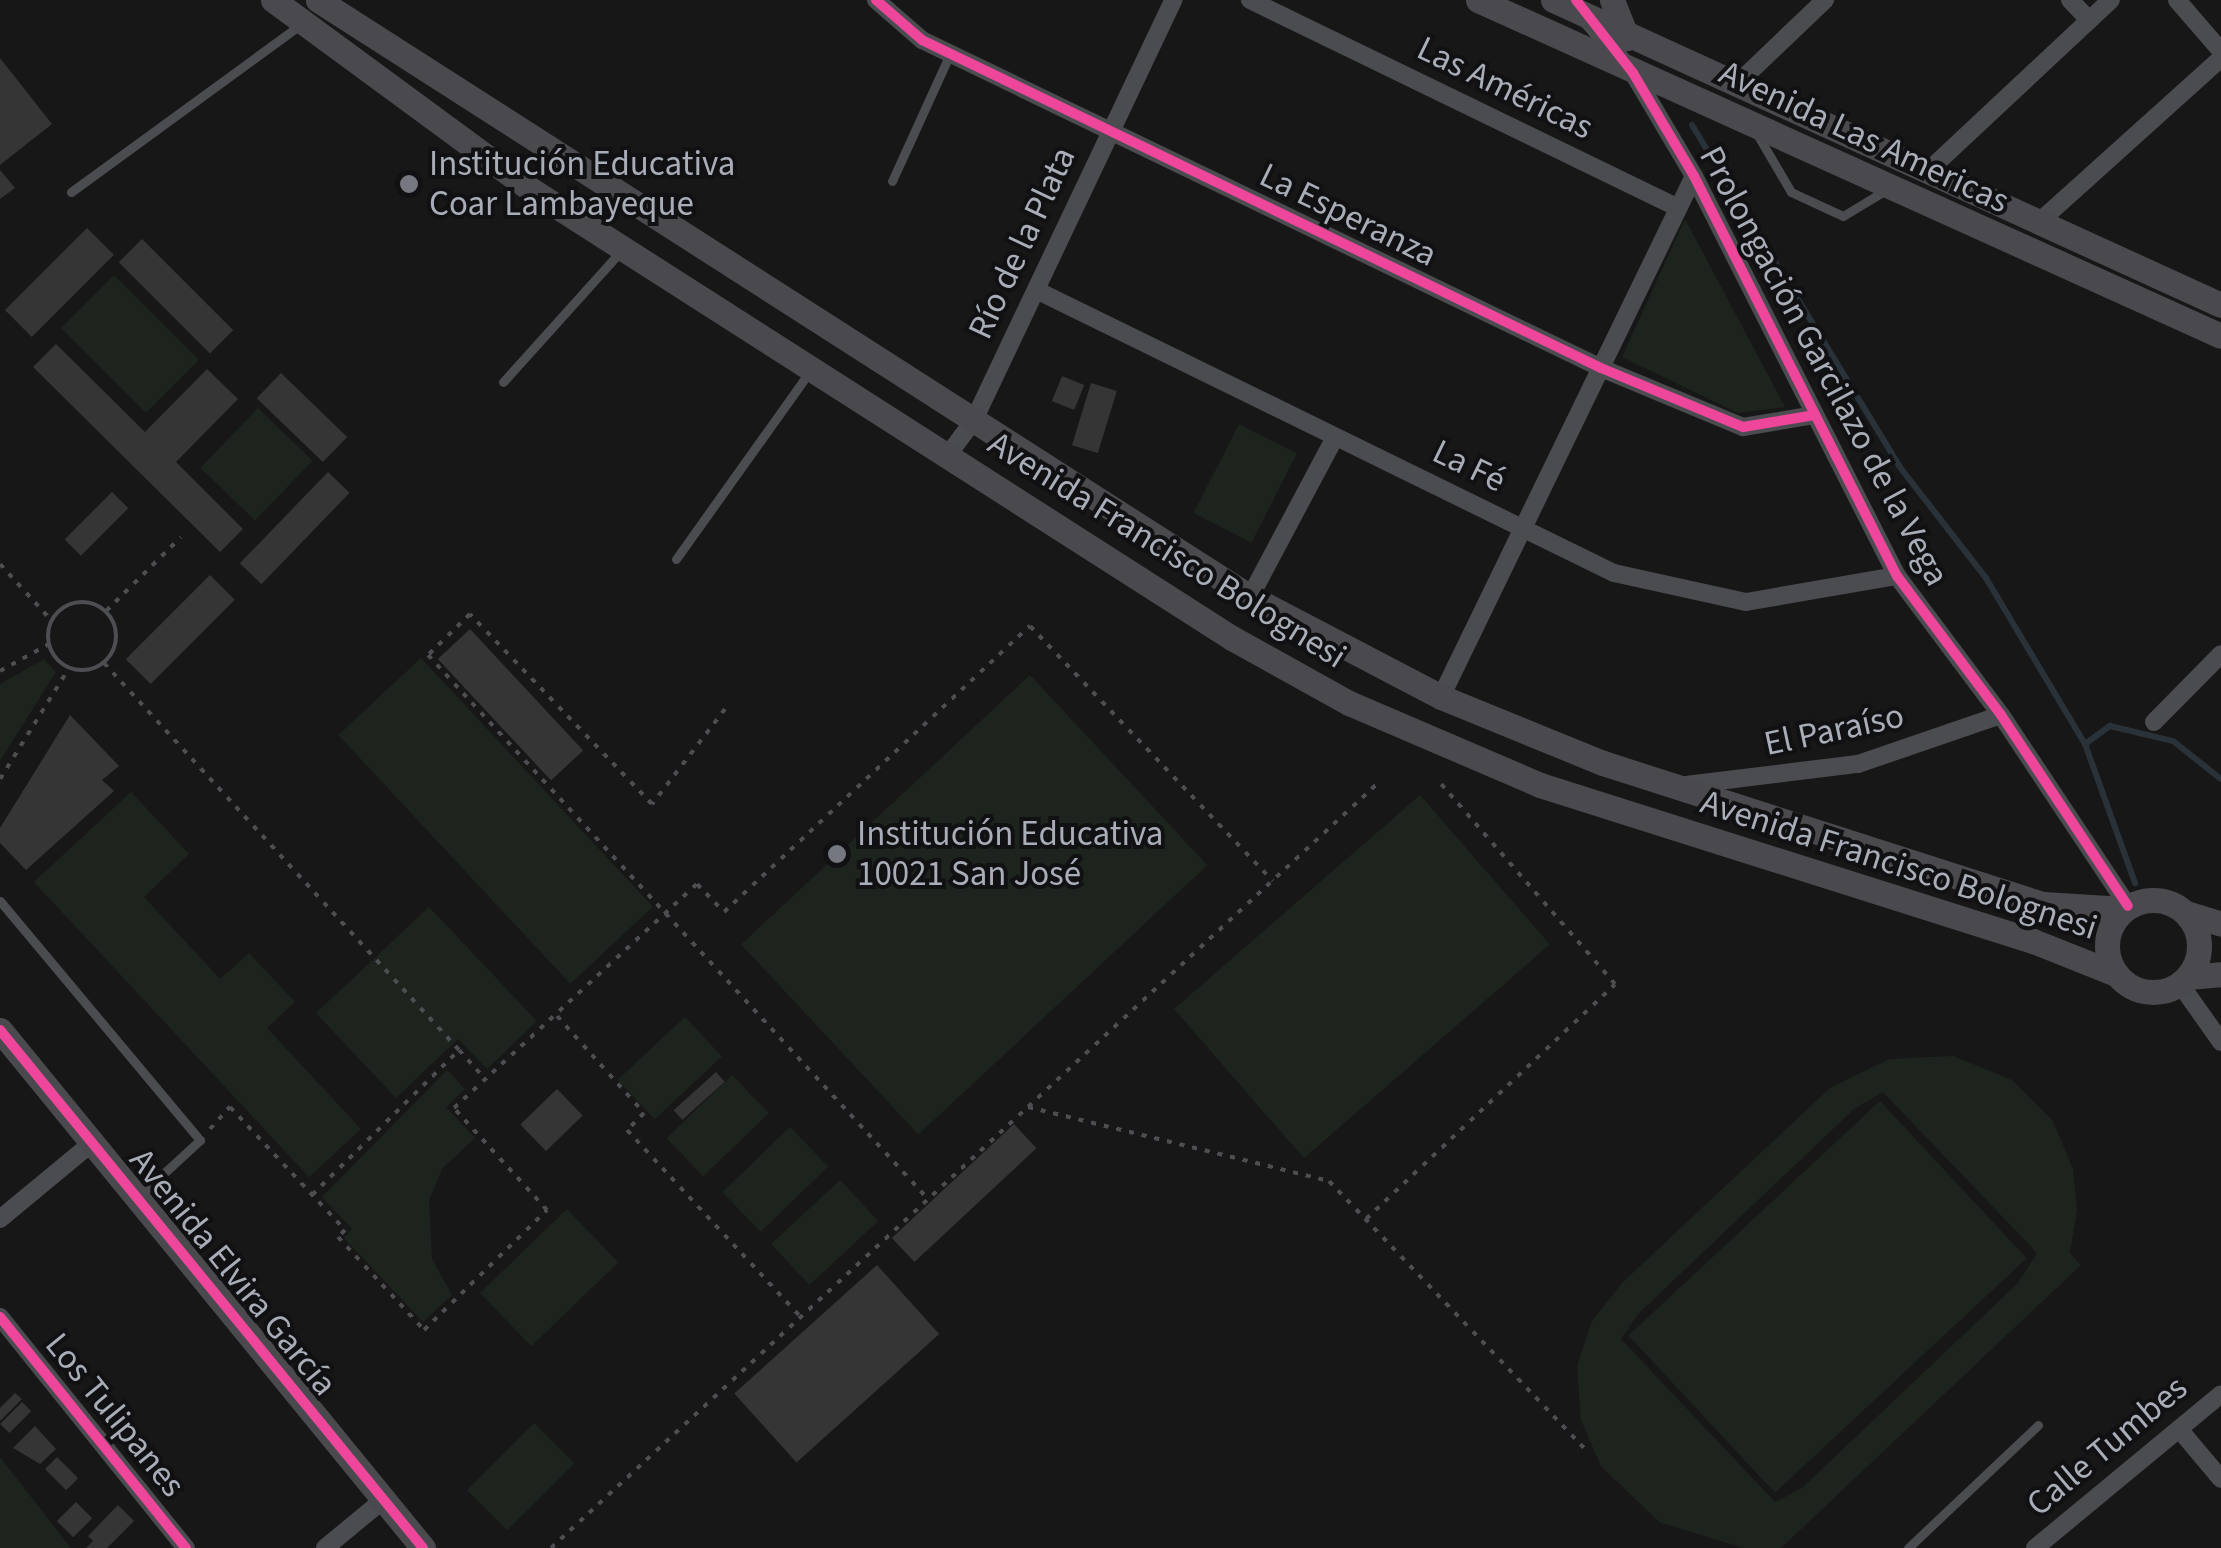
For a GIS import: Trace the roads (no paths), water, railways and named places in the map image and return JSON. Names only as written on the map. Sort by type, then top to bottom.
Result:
[{"type":"main road","name":"Avenida Francisco Bolognesi","points":[[273,0],[532,191],[1232,638],[1429,741],[1540,784],[2032,941],[2116,974]]},
{"type":"main road","name":"Avenida Francisco Bolognesi","points":[[318,0],[1250,597],[1441,697],[1675,786],[2043,904],[2126,908]]},
{"type":"main road","name":"Avenida Las Americas","points":[[1478,0],[1632,73],[2221,336]]},
{"type":"main road","name":"Avenida Las Americas","points":[[1553,0],[1579,7],[1626,34],[2221,305]]},
{"type":"main road","points":[[1612,0],[1626,34],[1632,73]]},
{"type":"main road","points":[[2221,924],[2186,914],[2158,900],[2126,908],[2106,947],[2116,974],[2139,991],[2221,974]]},
{"type":"main road","points":[[2184,980],[2199,952],[2186,914]]},
{"type":"main road","name":"Avenida Elvira García","points":[[0,1030],[423,1548]]},
{"type":"street","name":"La Esperanza","points":[[876,0],[922,40],[1601,368],[1743,427],[1815,416]]},
{"type":"street","name":"Río de la Plata","points":[[948,455],[974,420],[1173,0]]},
{"type":"street","name":"Las Américas","points":[[1250,0],[1678,208]]},
{"type":"street","points":[[1737,84],[1825,0]]},
{"type":"street","points":[[2070,0],[2090,20]]},
{"type":"street","points":[[1927,172],[2111,0]]},
{"type":"street","points":[[2178,0],[2221,50]]},
{"type":"street","name":"Prolongación Garcilazo de la Vega","points":[[1579,7],[1632,73],[1694,176],[1897,576],[2001,716],[2126,908]]},
{"type":"street","points":[[2038,222],[2221,58]]},
{"type":"street","points":[[1441,697],[1694,176]]},
{"type":"street","name":"La Fé","points":[[1036,290],[1614,573],[1746,602],[1897,576]]},
{"type":"street","points":[[1250,597],[1335,437]]},
{"type":"street","points":[[2154,722],[2221,654]]},
{"type":"street","name":"El Paraíso","points":[[1675,786],[1858,764],[2001,716]]},
{"type":"street","points":[[2184,980],[2221,1042]]},
{"type":"street","points":[[0,1218],[92,1143]]},
{"type":"street","name":"Los Tulipanes","points":[[0,1318],[186,1548]]},
{"type":"street","name":"Calle Tumbes","points":[[2035,1548],[2221,1394]]},
{"type":"street","points":[[2178,1430],[2221,1479]]},
{"type":"street","points":[[325,1548],[383,1500]]},
{"type":"lane","points":[[71,192],[303,22]]},
{"type":"lane","points":[[892,182],[950,54]]},
{"type":"lane","points":[[1751,123],[1791,192],[1844,216],[1891,188]]},
{"type":"lane","points":[[503,382],[623,249]]},
{"type":"lane","points":[[676,559],[811,369]]},
{"type":"lane","points":[[0,901],[200,1140],[137,1198]]},
{"type":"lane","points":[[1908,1548],[2038,1425]]},
{"type":"waterway","points":[[1692,125],[1899,466],[1986,578],[2085,744],[2135,883]]},
{"type":"waterway","points":[[2085,744],[2110,726],[2173,741],[2221,779]]},
{"type":"place","name":"Institución Educativa Coar Lambayeque","points":[[409,184]]},
{"type":"place","name":"Institución Educativa 10021 San José","points":[[837,854]]}]
